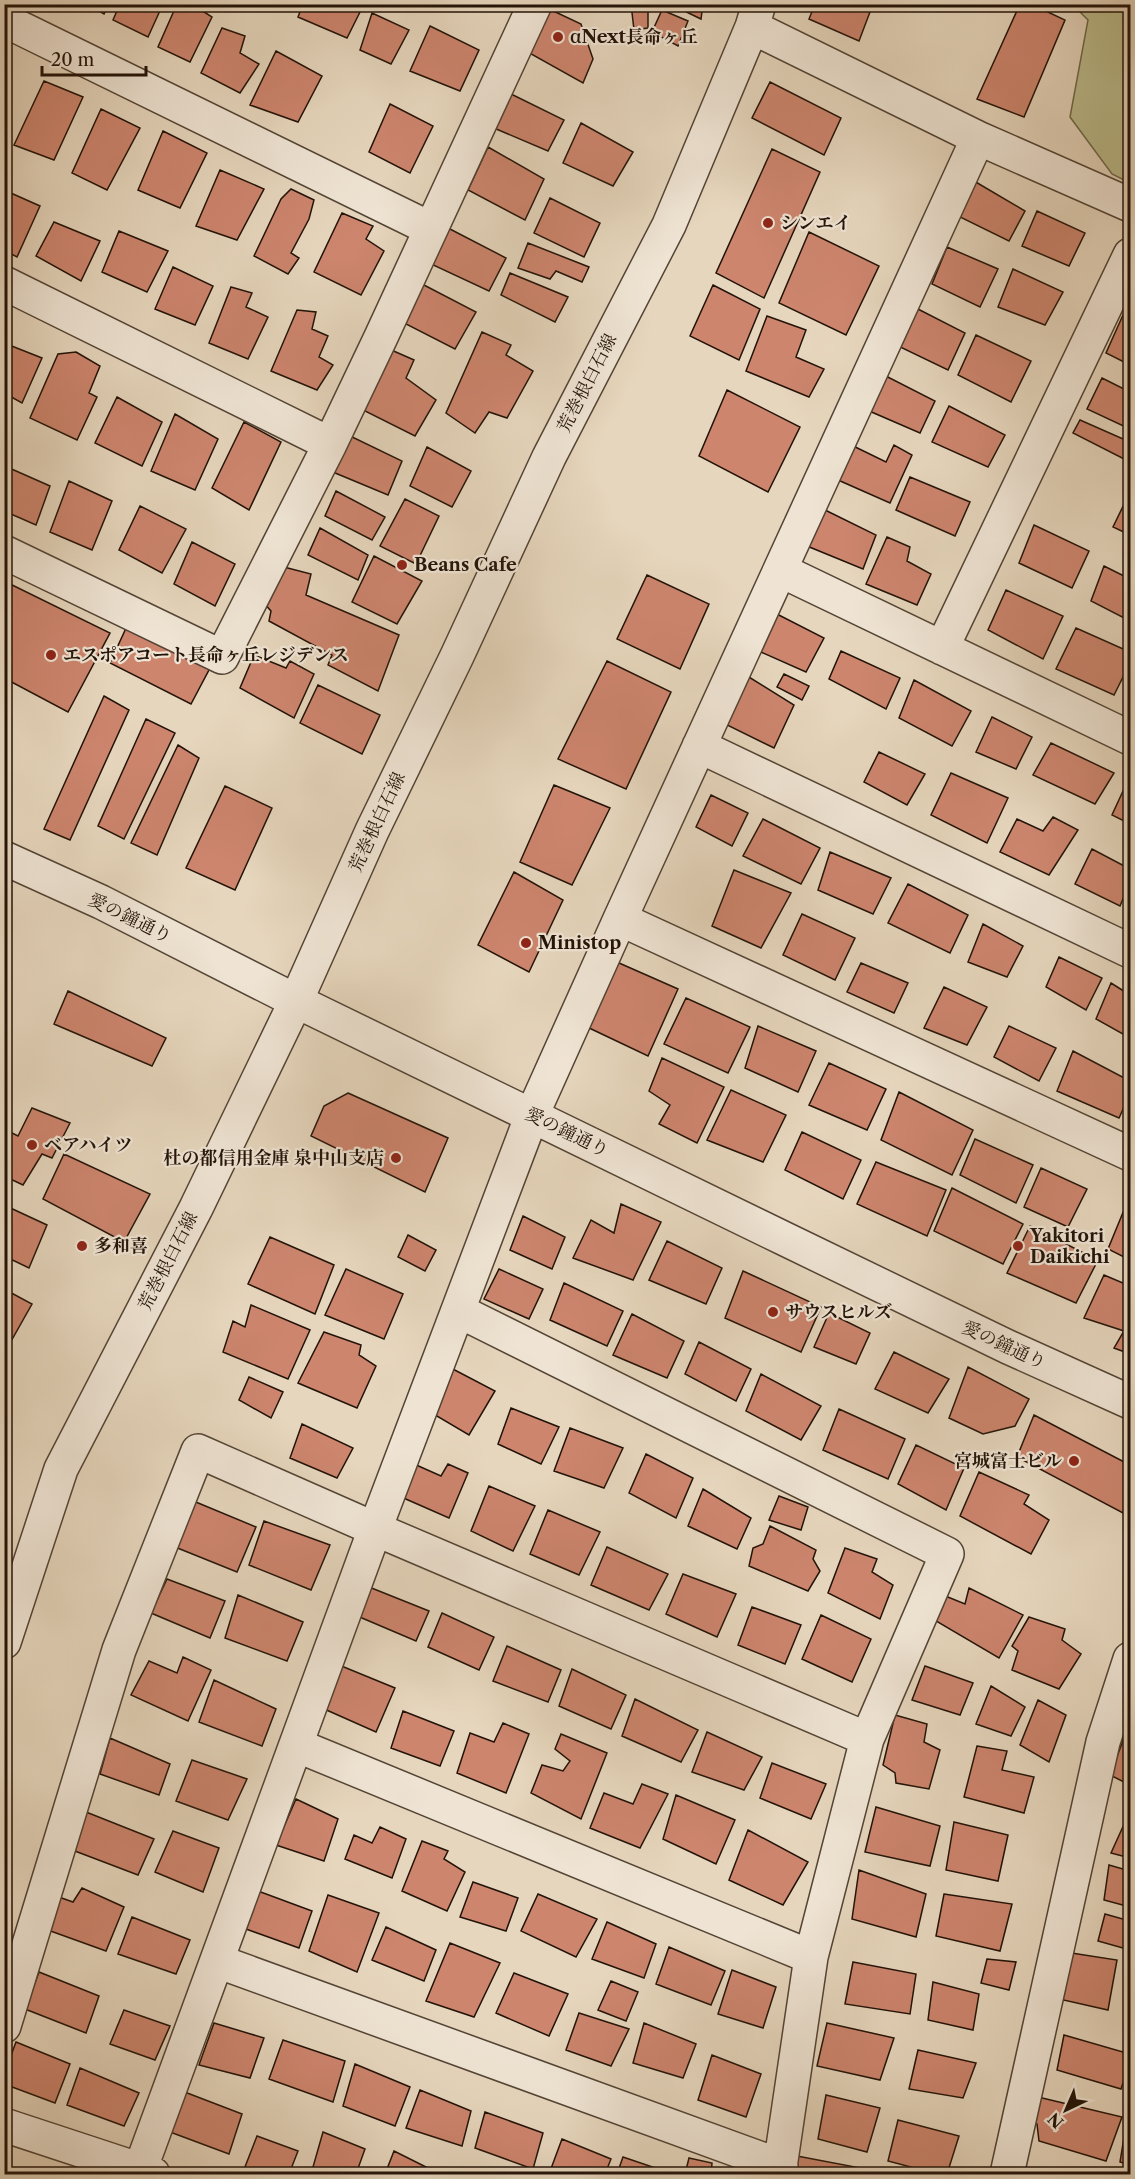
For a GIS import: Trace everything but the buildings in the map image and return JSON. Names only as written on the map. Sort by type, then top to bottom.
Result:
[{"type":"street","points":[[4,552],[222,657],[330,444],[431,230],[528,7]]},
{"type":"street","points":[[755,16],[978,138],[1131,205]]},
{"type":"street","name":"荒巻根白石線","points":[[4,1642],[61,1469],[196,1208],[296,1001],[372,831],[457,656],[549,457],[669,225],[755,16]]},
{"type":"street","points":[[4,20],[431,230]]},
{"type":"street","points":[[4,2125],[147,2172],[217,1960],[375,1530],[532,1115],[978,138]]},
{"type":"street","points":[[942,648],[1131,255]]},
{"type":"street","points":[[4,283],[330,444]]},
{"type":"street","points":[[780,570],[1131,738]]},
{"type":"street","points":[[699,746],[1131,951]]},
{"type":"street","name":"愛の鐘通り","points":[[4,858],[101,902],[296,1001],[986,1337],[1131,1402]]},
{"type":"street","points":[[620,919],[1131,1154]]},
{"type":"street","points":[[217,1960],[780,2170],[811,1957],[867,1738],[947,1554],[459,1311]]},
{"type":"street","points":[[4,2026],[119,1650],[198,1451],[375,1530],[867,1738]]},
{"type":"street","points":[[1007,2175],[1103,1742],[1131,1659]]},
{"type":"street","points":[[296,1745],[811,1957]]},
{"type":"green space","points":[[1073,5],[1130,5],[1130,183],[1112,174],[1070,117],[1088,20]]},
{"type":"place","name":"αNext長命ヶ丘","points":[[558,37]]},
{"type":"place","name":"シンエイ","points":[[768,223]]},
{"type":"place","name":"Beans Cafe","points":[[402,565]]},
{"type":"place","name":"エスポアコート長命ヶ丘レジデンス","points":[[51,655]]},
{"type":"place","name":"Ministop","points":[[526,943]]},
{"type":"place","name":"ベアハイツ","points":[[32,1145]]},
{"type":"place","name":"杜の都信用金庫 泉中山支店","points":[[396,1158]]},
{"type":"place","name":"多和喜","points":[[82,1246]]},
{"type":"place","name":"Yakitori Daikichi","points":[[1018,1246]]},
{"type":"place","name":"サウスヒルズ","points":[[773,1312]]},
{"type":"place","name":"宮城富士ビル","points":[[1074,1461]]}]
